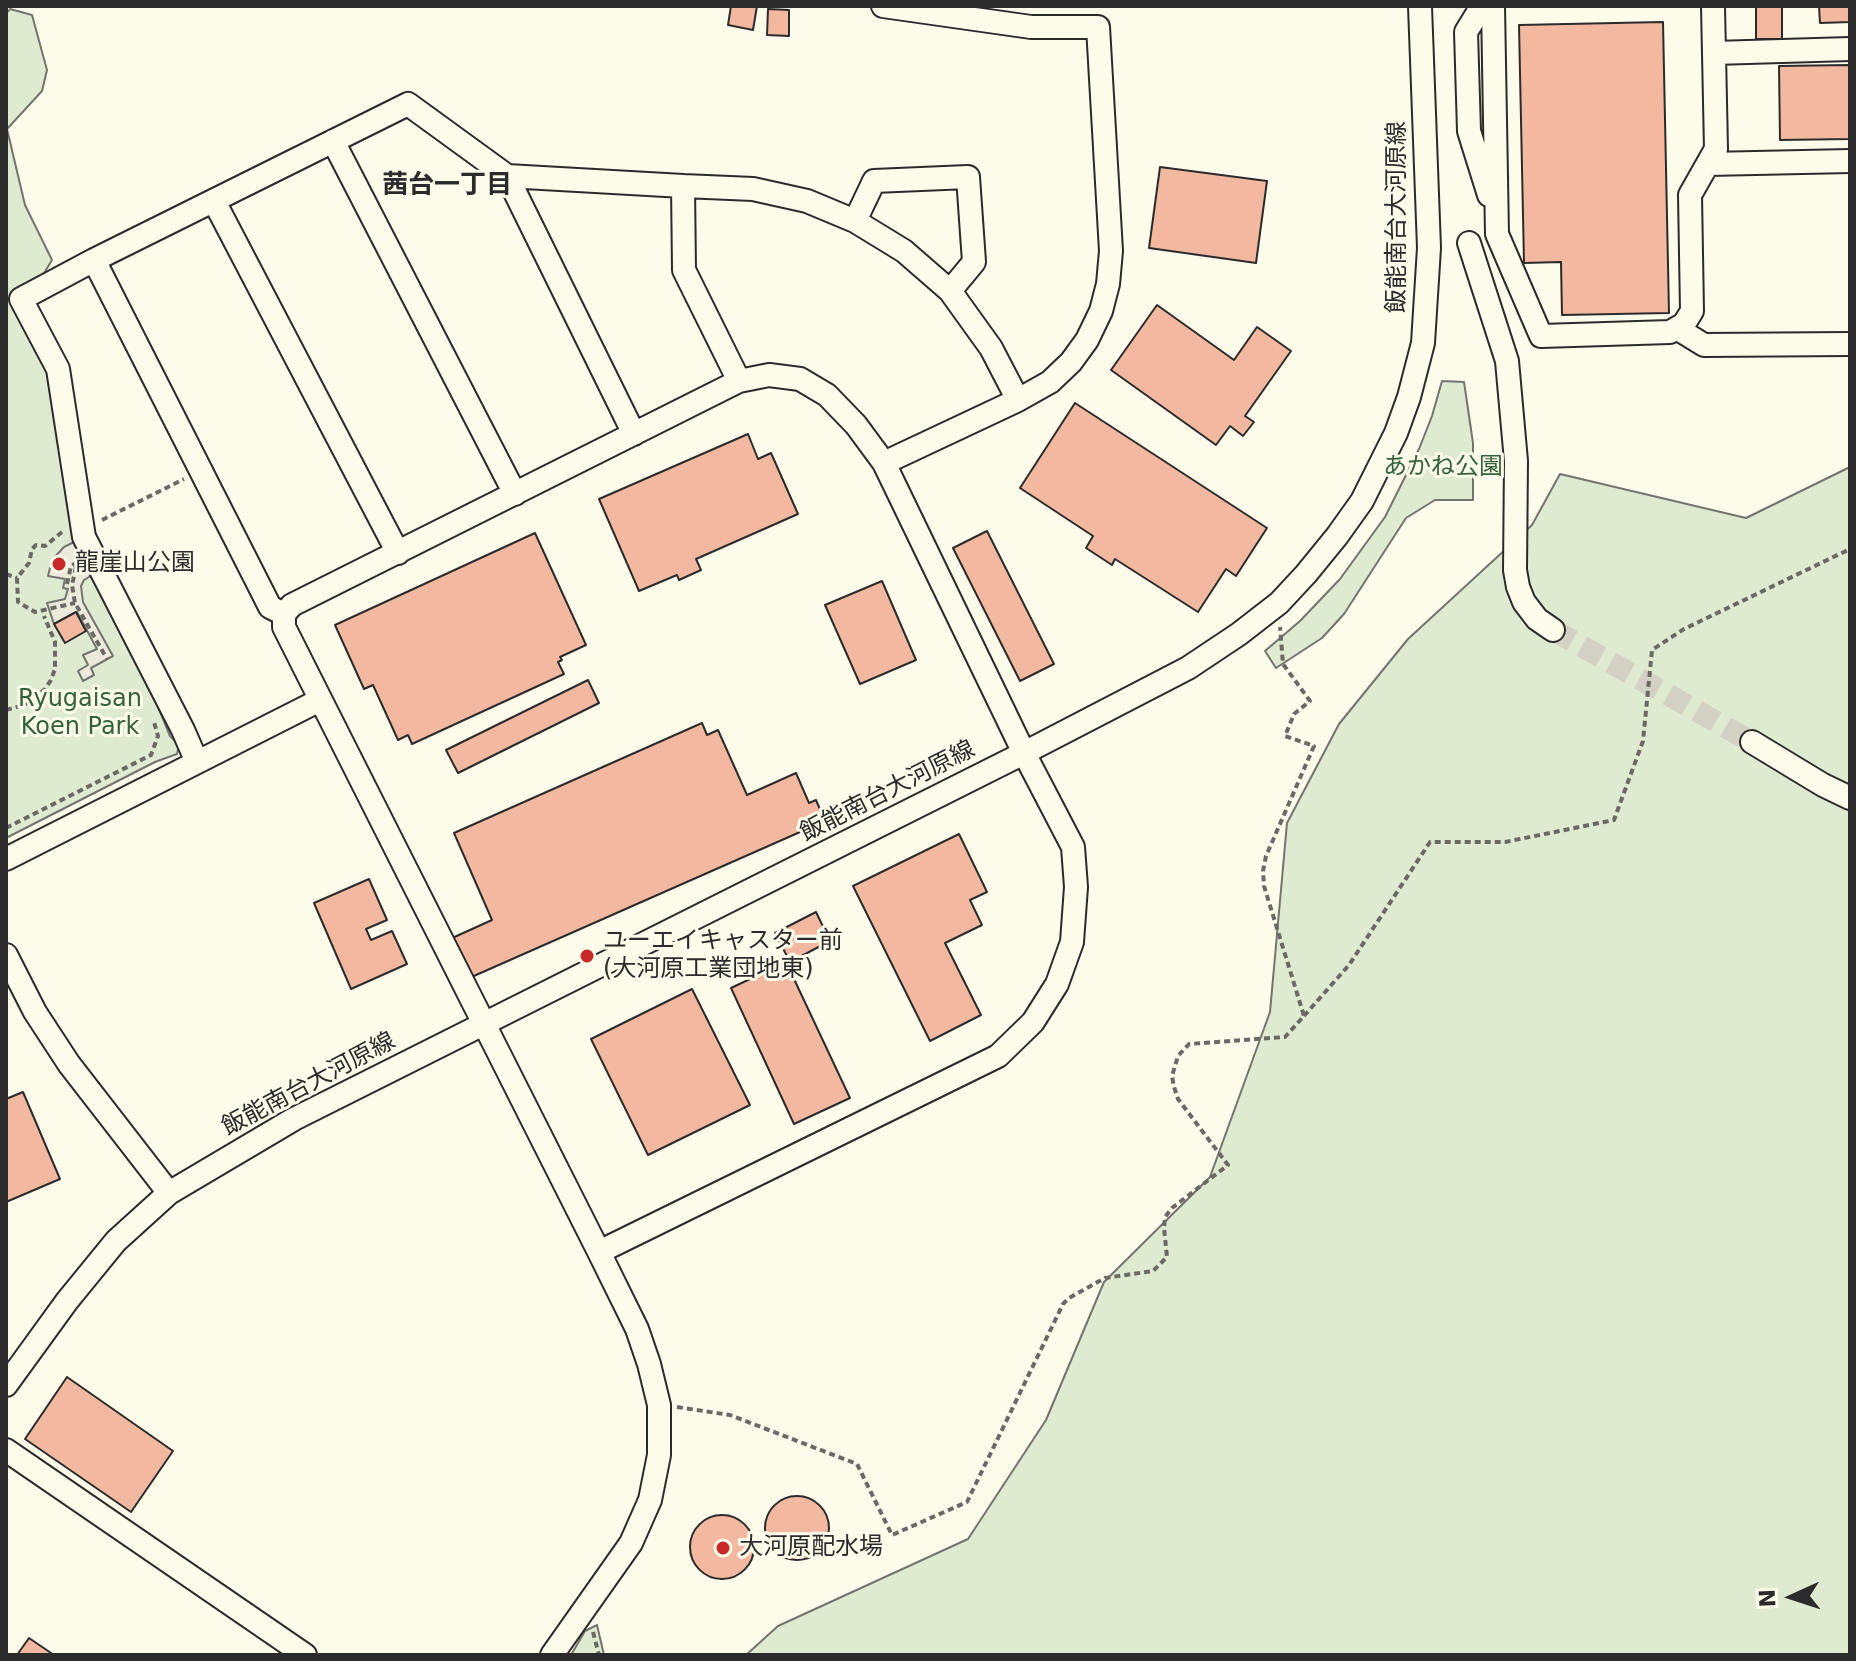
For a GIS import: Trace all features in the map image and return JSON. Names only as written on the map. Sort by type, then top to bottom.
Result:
[{"type":"street","points":[[883,6],[1031,27],[1098,27],[1111,251],[1108,284],[1101,311],[1087,340],[1071,362],[1050,382],[884,463]]},
{"type":"street","name":"飯能南台大河原線","points":[[6,1385],[67,1301],[116,1241],[169,1193],[294,1119],[1188,668],[1279,603],[1354,512],[1380,466],[1409,397],[1423,343],[1429,248],[1420,6]]},
{"type":"street","points":[[1490,6],[1497,228],[1541,336],[1670,332],[1684,324],[1692,311],[1690,195],[1716,149],[1713,6]]},
{"type":"street","points":[[1714,53],[1850,49]]},
{"type":"street","points":[[197,762],[98,567],[73,530],[58,369],[21,299],[408,104],[507,176],[634,434]]},
{"type":"street","points":[[333,141],[515,494]]},
{"type":"street","points":[[1708,164],[1850,161]]},
{"type":"street","points":[[507,176],[753,189],[807,201],[855,221],[904,251],[950,291],[991,348],[1018,400]]},
{"type":"street","points":[[855,221],[874,181],[968,177],[974,262],[950,291]]},
{"type":"street","points":[[683,186],[684,270],[739,381]]},
{"type":"street","points":[[214,201],[398,553]]},
{"type":"street","points":[[1429,248],[1457,247],[1497,228]]},
{"type":"street","points":[[1469,243],[1506,354],[1516,461],[1515,570],[1518,587],[1524,602],[1537,619],[1553,630]]},
{"type":"street","points":[[94,260],[270,607],[284,614]]},
{"type":"street","points":[[1678,329],[1704,345],[1850,344]]},
{"type":"street","points":[[552,1655],[631,1543],[650,1500],[659,1455],[659,1405],[649,1364],[637,1329],[599,1252],[284,627],[284,614],[292,605],[739,381],[769,375],[800,379],[827,395],[856,425],[884,463],[1024,753],[1073,847],[1076,887],[1072,942],[1057,984],[1033,1022],[998,1056],[599,1252]]},
{"type":"street","points":[[6,859],[320,700]]},
{"type":"street","points":[[1752,742],[1850,798]]},
{"type":"street","points":[[6,955],[35,1012],[69,1064],[169,1193]]},
{"type":"street","points":[[6,1450],[305,1655]]},
{"type":"path","points":[[75,603],[35,612],[18,602],[17,578],[29,563],[32,549],[36,545],[45,546],[201,471]]},
{"type":"path","points":[[659,1405],[730,1415],[857,1464],[892,1535],[967,1502],[1063,1304],[1105,1278],[1153,1271],[1167,1257],[1165,1217],[1172,1208],[1228,1165],[1178,1099],[1174,1087],[1172,1076],[1178,1056],[1189,1044],[1285,1037],[1349,965],[1430,842],[1505,842],[1614,820],[1643,741],[1652,650],[1684,629],[1850,549]]},
{"type":"path","points":[[78,561],[71,566],[68,584],[75,603],[107,659]]},
{"type":"path","points":[[68,584],[75,573]]},
{"type":"path","points":[[6,574],[17,578]]},
{"type":"path","points":[[1279,603],[1283,664],[1310,701],[1294,714],[1285,736],[1314,746],[1266,856],[1263,871],[1264,886],[1304,1016]]},
{"type":"path","points":[[6,710],[24,705],[45,689],[51,680],[55,669],[55,642],[44,616]]},
{"type":"path","points":[[6,828],[62,803],[151,755],[158,736],[156,731]]},
{"type":"path","points":[[151,755],[155,762]]},
{"type":"green space","name":"Ryugaisan Koen Park","points":[[10,9],[32,15],[47,70],[42,91],[7,129],[25,205],[52,260],[40,280],[12,295],[51,378],[62,453],[152,692],[170,736],[179,745],[177,754],[155,762],[6,838],[6,14]]},
{"type":"green space","name":"あかね公園","points":[[1442,381],[1464,382],[1473,443],[1473,500],[1435,500],[1406,518],[1344,614],[1322,638],[1276,668],[1265,651],[1300,621],[1340,579],[1385,517],[1419,449]]},
{"type":"green space","points":[[1850,467],[1850,1655],[746,1655],[778,1626],[968,1539],[1046,1420],[1104,1282],[1210,1177],[1270,1012],[1287,823],[1339,724],[1408,639],[1532,525],[1560,474],[1746,518]]},
{"type":"green space","points":[[597,1625],[604,1655],[571,1655],[585,1631]]},
{"type":"shaded area","points":[[76,541],[94,574],[81,586],[83,602],[113,656],[91,668],[94,675],[83,681],[78,671],[88,665],[83,655],[97,649],[77,612],[54,624],[47,603],[65,599],[68,589],[63,588],[65,579],[48,576],[50,568],[63,570],[64,562],[52,560],[64,547]]},
{"type":"building","points":[[731,6],[757,6],[753,30],[728,25]]},
{"type":"building","points":[[1756,6],[1782,6],[1782,39],[1756,39]]},
{"type":"building","points":[[1819,6],[1850,6],[1850,22],[1820,23]]},
{"type":"building","points":[[768,9],[789,10],[789,36],[767,35]]},
{"type":"building","points":[[1663,22],[1669,313],[1562,315],[1561,262],[1524,263],[1519,25]]},
{"type":"building","points":[[1850,65],[1850,139],[1780,140],[1779,66]]},
{"type":"building","points":[[1160,167],[1267,181],[1256,263],[1149,248]]},
{"type":"building","points":[[1157,305],[1234,360],[1257,327],[1291,351],[1245,416],[1254,422],[1243,436],[1230,426],[1216,445],[1111,370]]},
{"type":"building","points":[[1075,403],[1267,528],[1236,576],[1226,569],[1198,612],[1115,559],[1112,565],[1086,548],[1093,536],[1020,488]]},
{"type":"building","points":[[748,434],[758,459],[771,453],[798,514],[696,559],[701,570],[679,580],[677,575],[639,591],[599,499]]},
{"type":"building","points":[[987,531],[1054,664],[1020,681],[953,548]]},
{"type":"building","points":[[535,533],[586,645],[560,657],[562,660],[558,662],[564,674],[412,744],[408,735],[398,740],[373,685],[364,689],[335,625]]},
{"type":"building","points":[[882,581],[916,660],[860,684],[825,605]]},
{"type":"building","points":[[76,612],[86,631],[65,643],[54,624]]},
{"type":"building","points":[[588,680],[599,703],[458,773],[446,750]]},
{"type":"building","points":[[702,723],[707,735],[718,730],[747,795],[796,773],[809,803],[816,800],[825,821],[467,979],[450,939],[492,920],[454,833]]},
{"type":"building","points":[[959,834],[987,892],[970,900],[982,925],[945,943],[981,1015],[930,1041],[853,886]]},
{"type":"building","points":[[369,879],[387,920],[366,929],[371,940],[392,931],[407,964],[351,989],[314,903]]},
{"type":"building","points":[[816,912],[830,941],[790,962],[775,933]]},
{"type":"building","points":[[786,962],[850,1098],[794,1124],[731,988]]},
{"type":"building","points":[[692,989],[750,1105],[648,1155],[591,1039]]},
{"type":"building","points":[[23,1092],[60,1179],[6,1202],[6,1099]]},
{"type":"building","points":[[67,1377],[173,1451],[131,1512],[25,1439]]},
{"type":"building","name":"大河原配水場","points":[[791,1496],[803,1496],[820,1505],[827,1516],[827,1540],[820,1551],[803,1560],[791,1560],[779,1555],[770,1546],[765,1534],[765,1522],[770,1510],[779,1501]]},
{"type":"building","name":"大河原配水場","points":[[716,1515],[728,1515],[745,1524],[752,1535],[752,1559],[745,1570],[728,1579],[716,1579],[704,1574],[695,1565],[690,1553],[690,1541],[695,1529],[704,1520]]},
{"type":"building","points":[[29,1638],[54,1655],[17,1655]]},
{"type":"tunnel","points":[[1553,630],[1752,742]]},
{"type":"place","name":"龍崖山公園","points":[[59,564]]},
{"type":"place","name":"ユーエイキャスター前 (大河原工業団地東)","points":[[587,956]]},
{"type":"place","name":"大河原配水場","points":[[723,1548]]},
{"type":"district","name":"茜台一丁目","points":[[447,186]]}]
